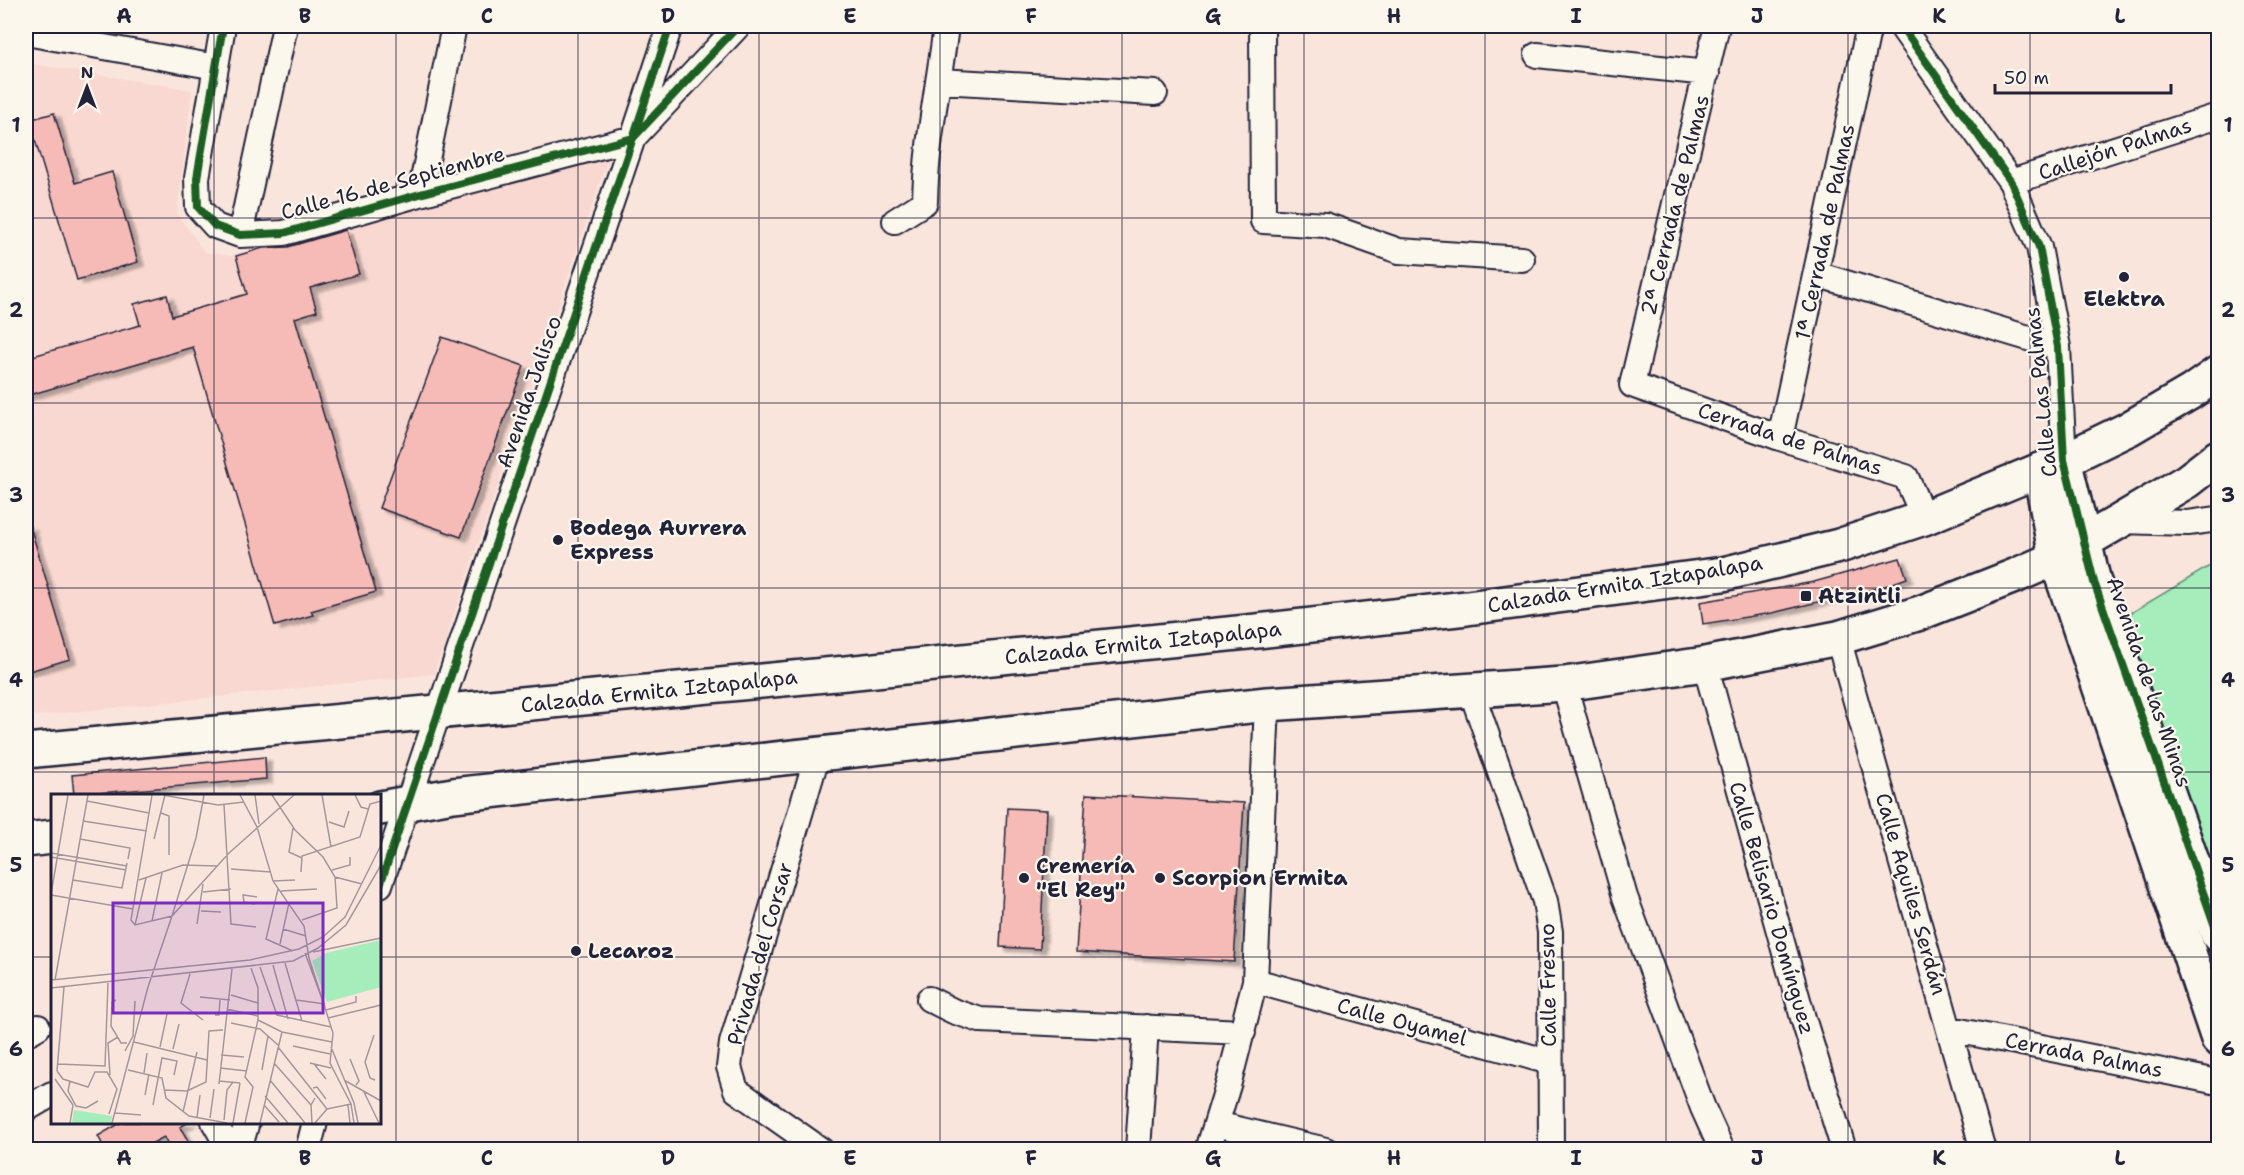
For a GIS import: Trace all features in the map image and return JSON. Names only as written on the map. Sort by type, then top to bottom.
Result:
[{"type":"main road","name":"Calzada Ermita Iztapalapa","points":[[26,751],[1031,655],[1490,605],[1723,574],[1839,546],[1924,518],[2055,455],[2128,429],[2191,392],[2218,373]]},
{"type":"main road","name":"Calle Las Palmas","points":[[2055,455],[2083,541]]},
{"type":"main road","name":"Calle Las Palmas","points":[[2055,455],[2056,558]]},
{"type":"main road","points":[[394,805],[453,795],[1267,704],[1564,684],[1705,664],[1838,638],[1920,613],[2017,575],[2056,558],[2120,521],[2187,481],[2218,458]]},
{"type":"main road","name":"Avenida de las Minas","points":[[2083,541],[2094,582],[2218,935]]},
{"type":"main road","points":[[2056,558],[2218,1039]]},
{"type":"main road","points":[[26,840],[51,837]]},
{"type":"street","name":"Calle 16 de Septiembre","points":[[224,26],[197,178],[198,207],[214,226],[240,235],[284,233],[420,194],[633,138]]},
{"type":"street","points":[[240,235],[285,26]]},
{"type":"street","points":[[420,194],[454,26]]},
{"type":"street","points":[[633,138],[670,26]]},
{"type":"street","name":"Avenida Jalisco","points":[[381,879],[394,805],[439,713],[633,138],[738,26]]},
{"type":"street","points":[[895,221],[925,202],[926,162],[946,26]]},
{"type":"street","points":[[1262,26],[1263,221],[1325,225],[1399,251],[1522,259]]},
{"type":"street","name":"2ª Cerrada de Palmas","points":[[1632,385],[1717,26]]},
{"type":"street","name":"1ª Cerrada de Palmas","points":[[1780,438],[1869,26]]},
{"type":"street","name":"Calle Las Palmas","points":[[1901,26],[2011,182],[2039,247],[2058,348],[2055,455]]},
{"type":"street","points":[[26,33],[216,67]]},
{"type":"street","points":[[1537,56],[1707,73]]},
{"type":"street","points":[[939,81],[1155,93]]},
{"type":"street","name":"Callejón Palmas","points":[[2011,182],[2218,116]]},
{"type":"street","points":[[1816,274],[2058,348]]},
{"type":"street","name":"Cerrada de Palmas","points":[[1632,385],[1780,438],[1906,477],[1924,518]]},
{"type":"street","points":[[2120,521],[2188,523],[2218,519]]},
{"type":"street","name":"Calle Aquiles Serdán","points":[[1838,638],[1983,1149]]},
{"type":"street","name":"Calle Belisario Domínguez","points":[[1705,664],[1803,1018],[1844,1149]]},
{"type":"street","points":[[1564,684],[1625,897],[1703,1108],[1722,1149]]},
{"type":"street","name":"Calle Fresno","points":[[1471,690],[1545,901],[1550,932],[1551,1149]]},
{"type":"street","points":[[1208,1149],[1243,1032],[1255,981],[1267,704]]},
{"type":"street","name":"Privada del Corsar","points":[[818,753],[732,1043],[729,1067],[736,1090],[821,1149]]},
{"type":"street","name":"Calle Oyamel","points":[[1255,981],[1550,1062]]},
{"type":"street","points":[[929,999],[953,1011],[980,1020],[1243,1032]]},
{"type":"street","points":[[1138,1149],[1146,1027]]},
{"type":"street","name":"Cerrada Palmas","points":[[1950,1029],[2218,1082]]},
{"type":"street","points":[[26,1109],[51,1095]]},
{"type":"street","points":[[215,1124],[230,1149]]},
{"type":"street","points":[[239,1149],[246,1124]]},
{"type":"street","points":[[308,1149],[314,1124]]},
{"type":"street","points":[[1216,1124],[1326,1149]]},
{"type":"shaded area","points":[[26,63],[192,90],[177,214],[205,252],[231,256],[427,201],[609,155],[434,674],[26,717]]},
{"type":"green space","points":[[2218,561],[2218,881],[2124,617]]},
{"type":"building","points":[[54,113],[75,183],[112,172],[138,262],[77,280],[29,120]]},
{"type":"building","points":[[346,230],[359,274],[310,288],[317,311],[295,318],[376,592],[311,611],[313,615],[275,626],[193,347],[26,396],[26,358],[140,325],[134,304],[167,295],[172,316],[247,294],[236,256],[263,248],[288,247]]},
{"type":"building","points":[[442,337],[524,366],[461,537],[379,508]]},
{"type":"building","points":[[30,526],[70,659],[26,672],[26,527]]},
{"type":"building","points":[[1900,558],[1907,578],[1885,586],[1772,613],[1703,624],[1700,602],[1814,582]]},
{"type":"building","points":[[265,757],[266,779],[74,794],[72,775]]},
{"type":"building","name":"Scorpion Ermita","points":[[1086,794],[1244,803],[1234,962],[1076,952]]},
{"type":"building","name":"Cremería \"El Rey\"","points":[[1007,808],[1047,810],[1040,949],[1000,947]]},
{"type":"building","points":[[119,1124],[185,1124],[180,1127],[193,1149],[171,1149],[164,1137],[141,1149],[105,1149],[98,1136]]},
{"type":"cycle path","points":[[223,26],[197,178],[198,207],[215,226],[240,235],[284,233],[420,194],[633,138],[670,26]]},
{"type":"cycle path","points":[[381,882],[633,138],[738,26]]},
{"type":"cycle path","points":[[1901,26],[2011,182],[2039,247],[2058,347],[2064,460],[2094,582],[2218,935]]},
{"type":"place","name":"Elektra","points":[[2124,277]]},
{"type":"place","name":"Bodega Aurrera Express","points":[[558,540]]},
{"type":"place","name":"Atzintli","points":[[1806,596]]},
{"type":"place","name":"Cremería \"El Rey\"","points":[[1024,878]]},
{"type":"place","name":"Scorpion Ermita","points":[[1160,878]]},
{"type":"place","name":"Lecaroz","points":[[576,951]]}]
